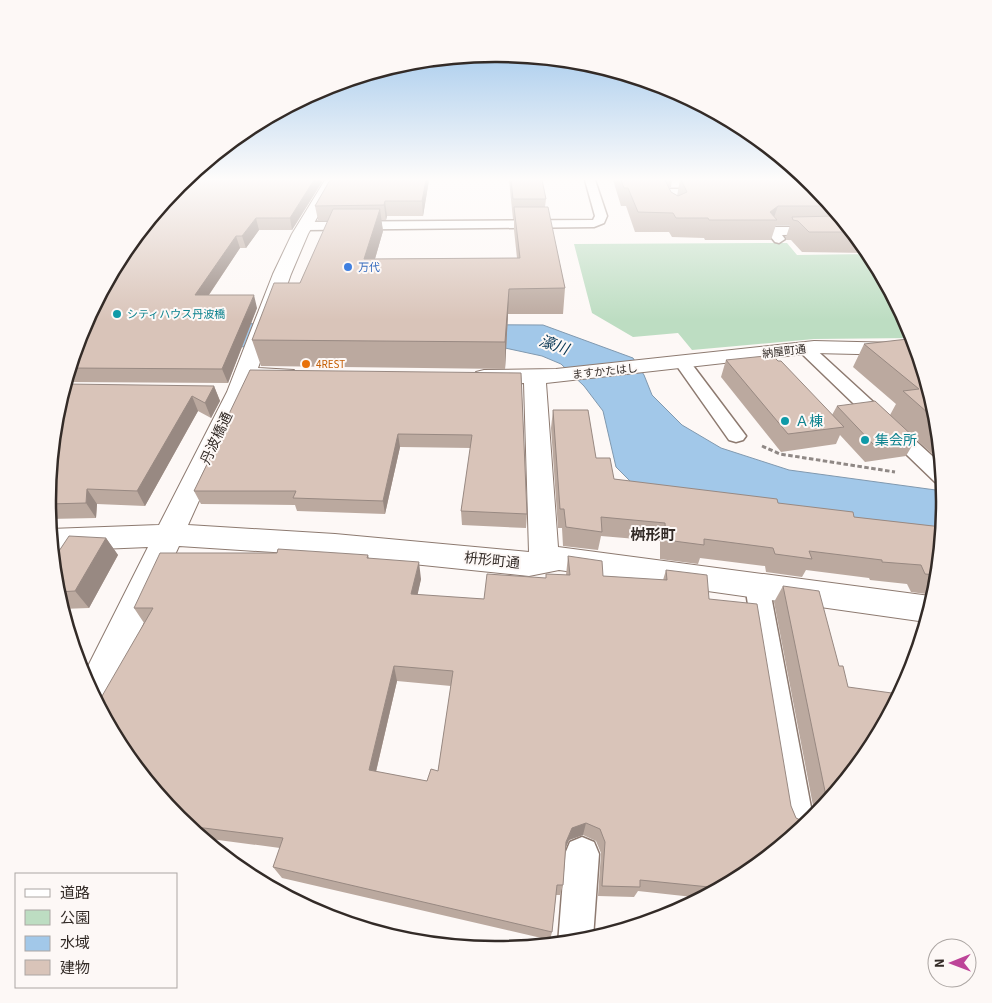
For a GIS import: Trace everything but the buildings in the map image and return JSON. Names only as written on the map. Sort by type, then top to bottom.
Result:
[{"type":"street","name":"丹波橋通","points":[[96,684],[170,535],[264,320],[282,274],[305,227]]},
{"type":"street","name":"納屋町通","points":[[653,366],[806,348],[908,349]]},
{"type":"street","name":"ますかたはし","points":[[545,377],[653,366]]},
{"type":"street","points":[[238,378],[302,375]]},
{"type":"street","points":[[467,377],[545,377],[544,561]]},
{"type":"street","name":"枡形町通","points":[[58,540],[170,535],[335,545],[529,564],[559,558],[923,608]]},
{"type":"lane","points":[[779,239],[772,232],[843,231]]},
{"type":"lane","points":[[806,348],[935,470]]},
{"type":"lane","points":[[682,362],[736,436]]},
{"type":"lane","points":[[757,585],[797,818]]},
{"type":"lane","points":[[576,934],[582,854]]},
{"type":"path","points":[[736,436],[780,454],[904,474]]},
{"type":"green space","points":[[787,243],[797,255],[860,254],[877,282],[904,338],[814,339],[692,350],[678,333],[633,337],[592,313],[574,244]]},
{"type":"water","name":"濠川","points":[[95,323],[543,325],[633,358],[644,375],[652,395],[682,425],[721,448],[789,470],[936,490],[935,530],[633,484],[616,467],[603,411],[584,386],[561,364],[542,356],[505,348],[85,346]]},
{"type":"place","name":"万代","points":[[348,267]]},
{"type":"place","name":"シティハウス丹波橋","points":[[117,314]]},
{"type":"place","name":"4REST","points":[[306,364]]},
{"type":"place","name":"Ａ棟","points":[[785,421]]},
{"type":"place","name":"集会所","points":[[865,440]]},
{"type":"district","name":"桝形町","points":[[653,535]]}]
